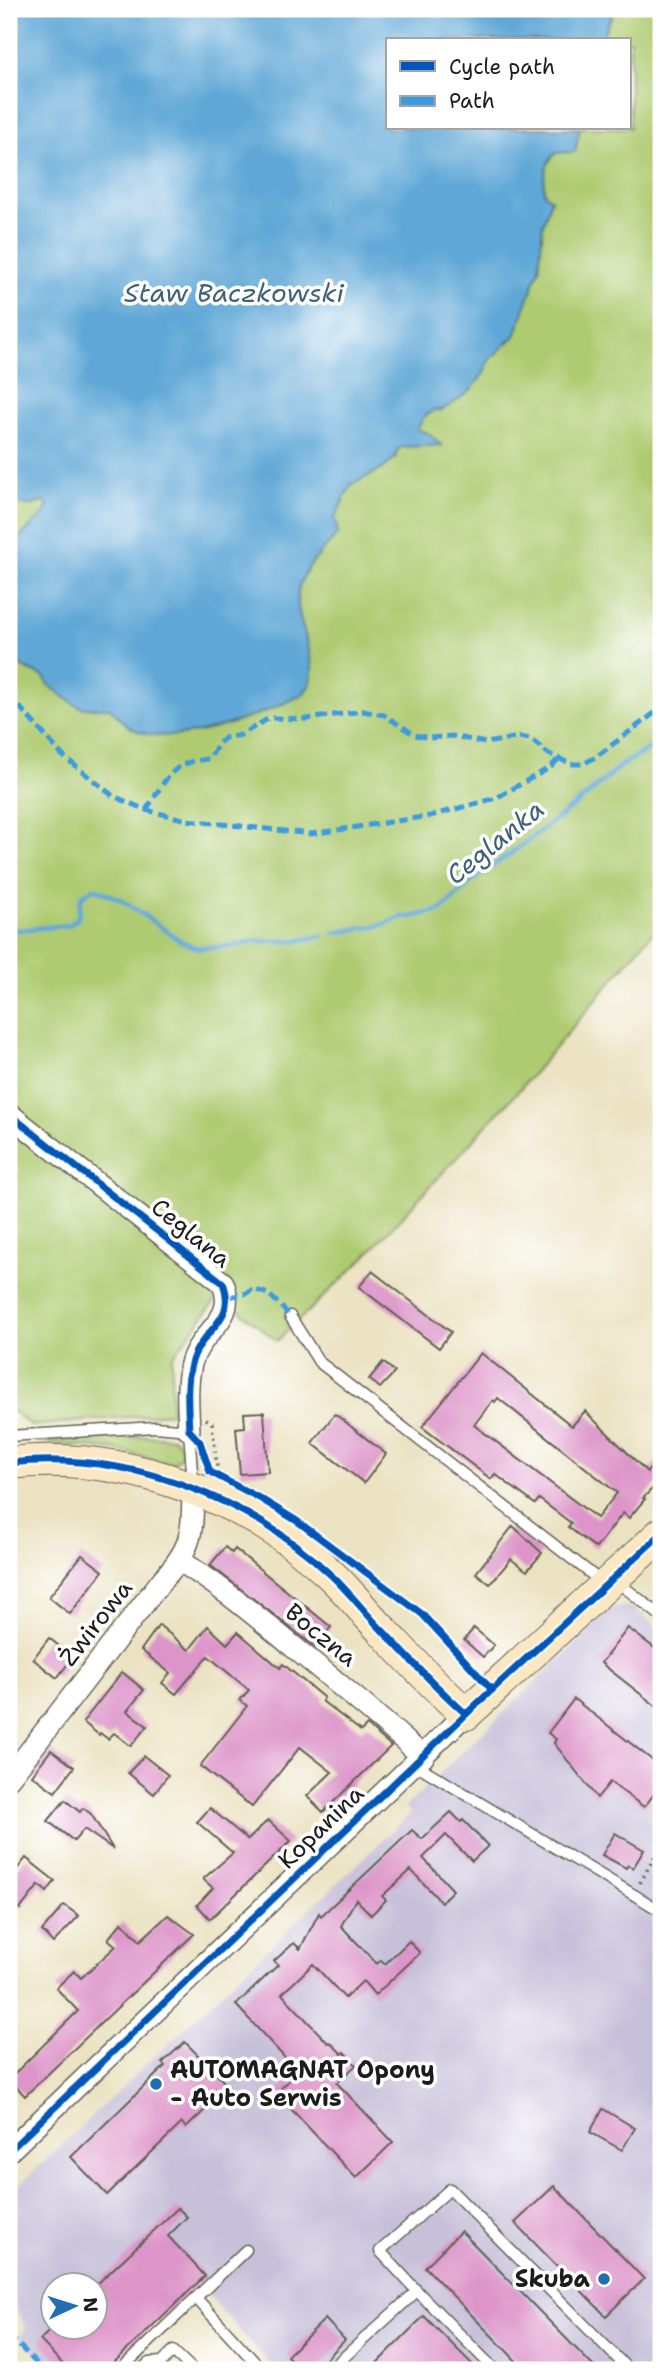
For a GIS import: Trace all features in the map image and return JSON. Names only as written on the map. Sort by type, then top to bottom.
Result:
[{"type":"street","name":"Ceglana","points":[[9,1114],[223,1283],[229,1297],[224,1314],[205,1337],[191,1362],[187,1390],[195,1422]]},
{"type":"street","points":[[9,1463],[84,1463],[206,1483],[308,1555],[333,1577],[466,1714]]},
{"type":"street","name":"Żwirowa","points":[[9,1778],[163,1579],[180,1561],[187,1550],[206,1483]]},
{"type":"street","name":"Kopanina","points":[[9,2151],[466,1714],[661,1534]]},
{"type":"street","name":"Boczna","points":[[180,1561],[215,1584],[383,1720],[419,1761]]},
{"type":"lane","points":[[290,1316],[319,1362],[609,1582],[659,1612]]},
{"type":"lane","points":[[9,1436],[195,1422],[206,1483]]},
{"type":"lane","points":[[419,1761],[661,1911]]},
{"type":"lane","points":[[495,2370],[380,2251],[450,2189],[629,2370]]},
{"type":"lane","points":[[120,2370],[246,2250]]},
{"type":"lane","points":[[330,2370],[417,2291]]},
{"type":"lane","points":[[196,2298],[262,2370]]},
{"type":"lane","points":[[141,2370],[149,2363],[162,2362],[173,2351],[191,2368]]},
{"type":"path","points":[[195,1422],[212,1423],[206,1483]]},
{"type":"path","points":[[637,1888],[661,1846]]},
{"type":"shaded area","points":[[631,1606],[661,1631],[661,2370],[275,2370],[198,2284],[106,2370],[55,2370],[19,2337],[26,2328],[9,2297],[9,2195],[411,1813],[405,1807],[613,1607]]},
{"type":"green space","points":[[9,9],[661,9],[661,926],[659,925],[520,1089],[363,1259],[277,1341],[220,1295],[172,1357],[171,1413],[31,1426],[9,1408]]},
{"type":"green space","points":[[144,1436],[175,1438],[182,1448],[180,1456],[175,1462],[169,1463],[117,1450],[36,1442]]},
{"type":"water","name":"Staw Baczkowski","points":[[9,9],[615,9],[601,38],[386,38],[386,130],[580,130],[575,152],[556,153],[547,166],[544,193],[551,199],[543,225],[539,269],[515,336],[489,360],[484,373],[471,390],[451,405],[424,417],[417,429],[430,434],[441,445],[403,447],[397,450],[396,457],[384,468],[351,485],[335,518],[338,533],[314,560],[300,583],[298,604],[312,675],[308,687],[300,696],[239,721],[191,734],[169,736],[148,734],[130,727],[110,708],[83,708],[74,704],[50,686],[43,676],[22,667],[9,655],[9,547],[44,514],[48,504],[44,501],[33,505],[9,505]]},
{"type":"building","points":[[372,1271],[451,1332],[439,1348],[359,1287]]},
{"type":"building","points":[[481,1353],[572,1426],[585,1411],[647,1472],[661,1457],[661,1480],[643,1498],[645,1499],[629,1518],[623,1513],[596,1548],[568,1527],[571,1523],[539,1499],[535,1504],[495,1474],[491,1479],[422,1427]],"holes":[[[498,1398],[617,1493],[597,1518],[474,1425],[493,1400],[495,1402]]]},
{"type":"building","points":[[383,1362],[395,1372],[380,1388],[369,1379]]},
{"type":"building","points":[[264,1412],[268,1472],[240,1474],[236,1428],[245,1427],[244,1413]]},
{"type":"building","points":[[335,1414],[386,1454],[364,1483],[312,1443]]},
{"type":"building","points":[[513,1526],[542,1553],[527,1571],[511,1559],[490,1584],[476,1573]]},
{"type":"building","points":[[225,1547],[232,1553],[235,1549],[331,1627],[315,1647],[210,1565]]},
{"type":"building","points":[[82,1555],[103,1571],[70,1614],[49,1597]]},
{"type":"building","points":[[159,1625],[189,1650],[208,1626],[227,1644],[238,1632],[280,1668],[283,1664],[324,1698],[322,1701],[361,1731],[367,1725],[391,1746],[323,1812],[307,1796],[332,1772],[300,1747],[252,1807],[200,1766],[247,1706],[240,1700],[249,1690],[208,1656],[176,1694],[162,1683],[170,1673],[141,1650]]},
{"type":"building","points":[[474,1628],[494,1645],[483,1657],[464,1640]]},
{"type":"building","points":[[628,1628],[661,1653],[661,1710],[601,1663]]},
{"type":"building","points":[[49,1638],[73,1657],[57,1678],[33,1659]]},
{"type":"building","points":[[122,1672],[144,1690],[127,1711],[147,1726],[131,1746],[114,1733],[108,1739],[100,1733],[99,1735],[83,1722]]},
{"type":"building","points":[[574,1699],[661,1767],[661,1785],[644,1807],[610,1782],[597,1798],[554,1743],[556,1739],[548,1733]]},
{"type":"building","points":[[51,1750],[74,1767],[55,1792],[32,1775]]},
{"type":"building","points":[[144,1756],[168,1775],[154,1794],[128,1773]]},
{"type":"building","points":[[65,1800],[80,1812],[83,1808],[91,1814],[113,1849],[84,1829],[74,1841],[48,1821]]},
{"type":"building","points":[[210,1808],[248,1840],[268,1820],[291,1841],[210,1919],[197,1905],[213,1888],[203,1879],[233,1853],[197,1822]]},
{"type":"building","points":[[451,1812],[461,1822],[463,1820],[488,1846],[472,1861],[446,1835],[423,1858],[453,1890],[441,1902],[411,1870],[382,1896],[386,1900],[371,1915],[356,1899],[341,1926],[377,1964],[381,1960],[385,1964],[409,1941],[420,1953],[375,1995],[363,1981],[345,1998],[313,1964],[282,1994],[328,2043],[342,2054],[344,2052],[356,2065],[337,2083],[393,2142],[356,2178],[276,2093],[298,2072],[236,2005],[278,1965],[274,1961],[294,1943],[300,1949],[319,1913],[321,1916],[412,1830],[422,1839]]},
{"type":"building","points":[[615,1833],[644,1850],[633,1868],[628,1865],[626,1868],[602,1855]]},
{"type":"building","points":[[26,1858],[55,1881],[47,1892],[39,1885],[20,1909],[9,1900],[9,1890],[15,1882],[10,1878]]},
{"type":"building","points":[[64,1905],[79,1916],[53,1943],[42,1931]]},
{"type":"building","points":[[168,1915],[194,1934],[25,2096],[9,2079],[78,2011],[56,1988],[74,1971],[81,1978],[116,1946],[108,1939],[122,1922],[140,1941]]},
{"type":"building","points":[[185,2042],[229,2087],[186,2128],[182,2123],[107,2195],[71,2157],[165,2066],[162,2063]]},
{"type":"building","points":[[603,2109],[635,2128],[622,2150],[590,2132]]},
{"type":"building","points":[[554,2186],[644,2279],[606,2316],[515,2223]]},
{"type":"building","points":[[178,2208],[187,2217],[168,2236],[205,2276],[106,2370],[68,2370],[40,2340],[108,2340],[108,2274]]},
{"type":"building","points":[[461,2231],[597,2370],[525,2370],[425,2267]]},
{"type":"building","points":[[424,2316],[478,2370],[370,2370]]},
{"type":"building","points":[[325,2319],[345,2340],[315,2370],[301,2370],[287,2356]]},
{"type":"waterway","name":"Ceglanka","points":[[334,933],[382,925],[401,917],[441,910],[478,876],[584,798],[622,765],[661,741]]},
{"type":"waterway","name":"Ceglanka","points":[[9,931],[69,925],[78,918],[81,897],[94,888],[122,900],[181,941],[197,948],[233,946],[256,941],[296,941],[322,936]]},
{"type":"marked path","points":[[661,29],[661,45]]},
{"type":"marked path","points":[[9,695],[62,755],[113,796],[146,810],[187,820],[311,834],[430,816],[496,798],[551,767],[560,757]]},
{"type":"marked path","points":[[146,810],[164,782],[177,768],[209,759],[225,738],[241,735],[269,718],[306,719],[363,711],[384,715],[415,735],[430,738],[452,736],[486,743],[519,737],[530,739],[549,754],[571,764],[583,764],[661,708]]},
{"type":"marked path","points":[[229,1297],[253,1289],[269,1294],[290,1316]]},
{"type":"marked path","points":[[9,2335],[43,2370]]},
{"type":"cycle path","points":[[9,1114],[223,1283],[226,1307],[222,1317],[196,1352],[188,1380],[189,1430],[200,1442],[210,1472],[297,1521],[422,1614],[492,1690]]},
{"type":"cycle path","points":[[9,1463],[53,1461],[97,1464],[140,1472],[223,1502],[262,1523],[299,1548],[332,1576],[413,1663],[466,1714]]},
{"type":"cycle path","points":[[9,2151],[480,1701],[661,1534]]},
{"type":"place","name":"AUTOMAGNAT Opony - Auto Serwis","points":[[156,2084]]},
{"type":"place","name":"Skuba","points":[[604,2279]]}]
